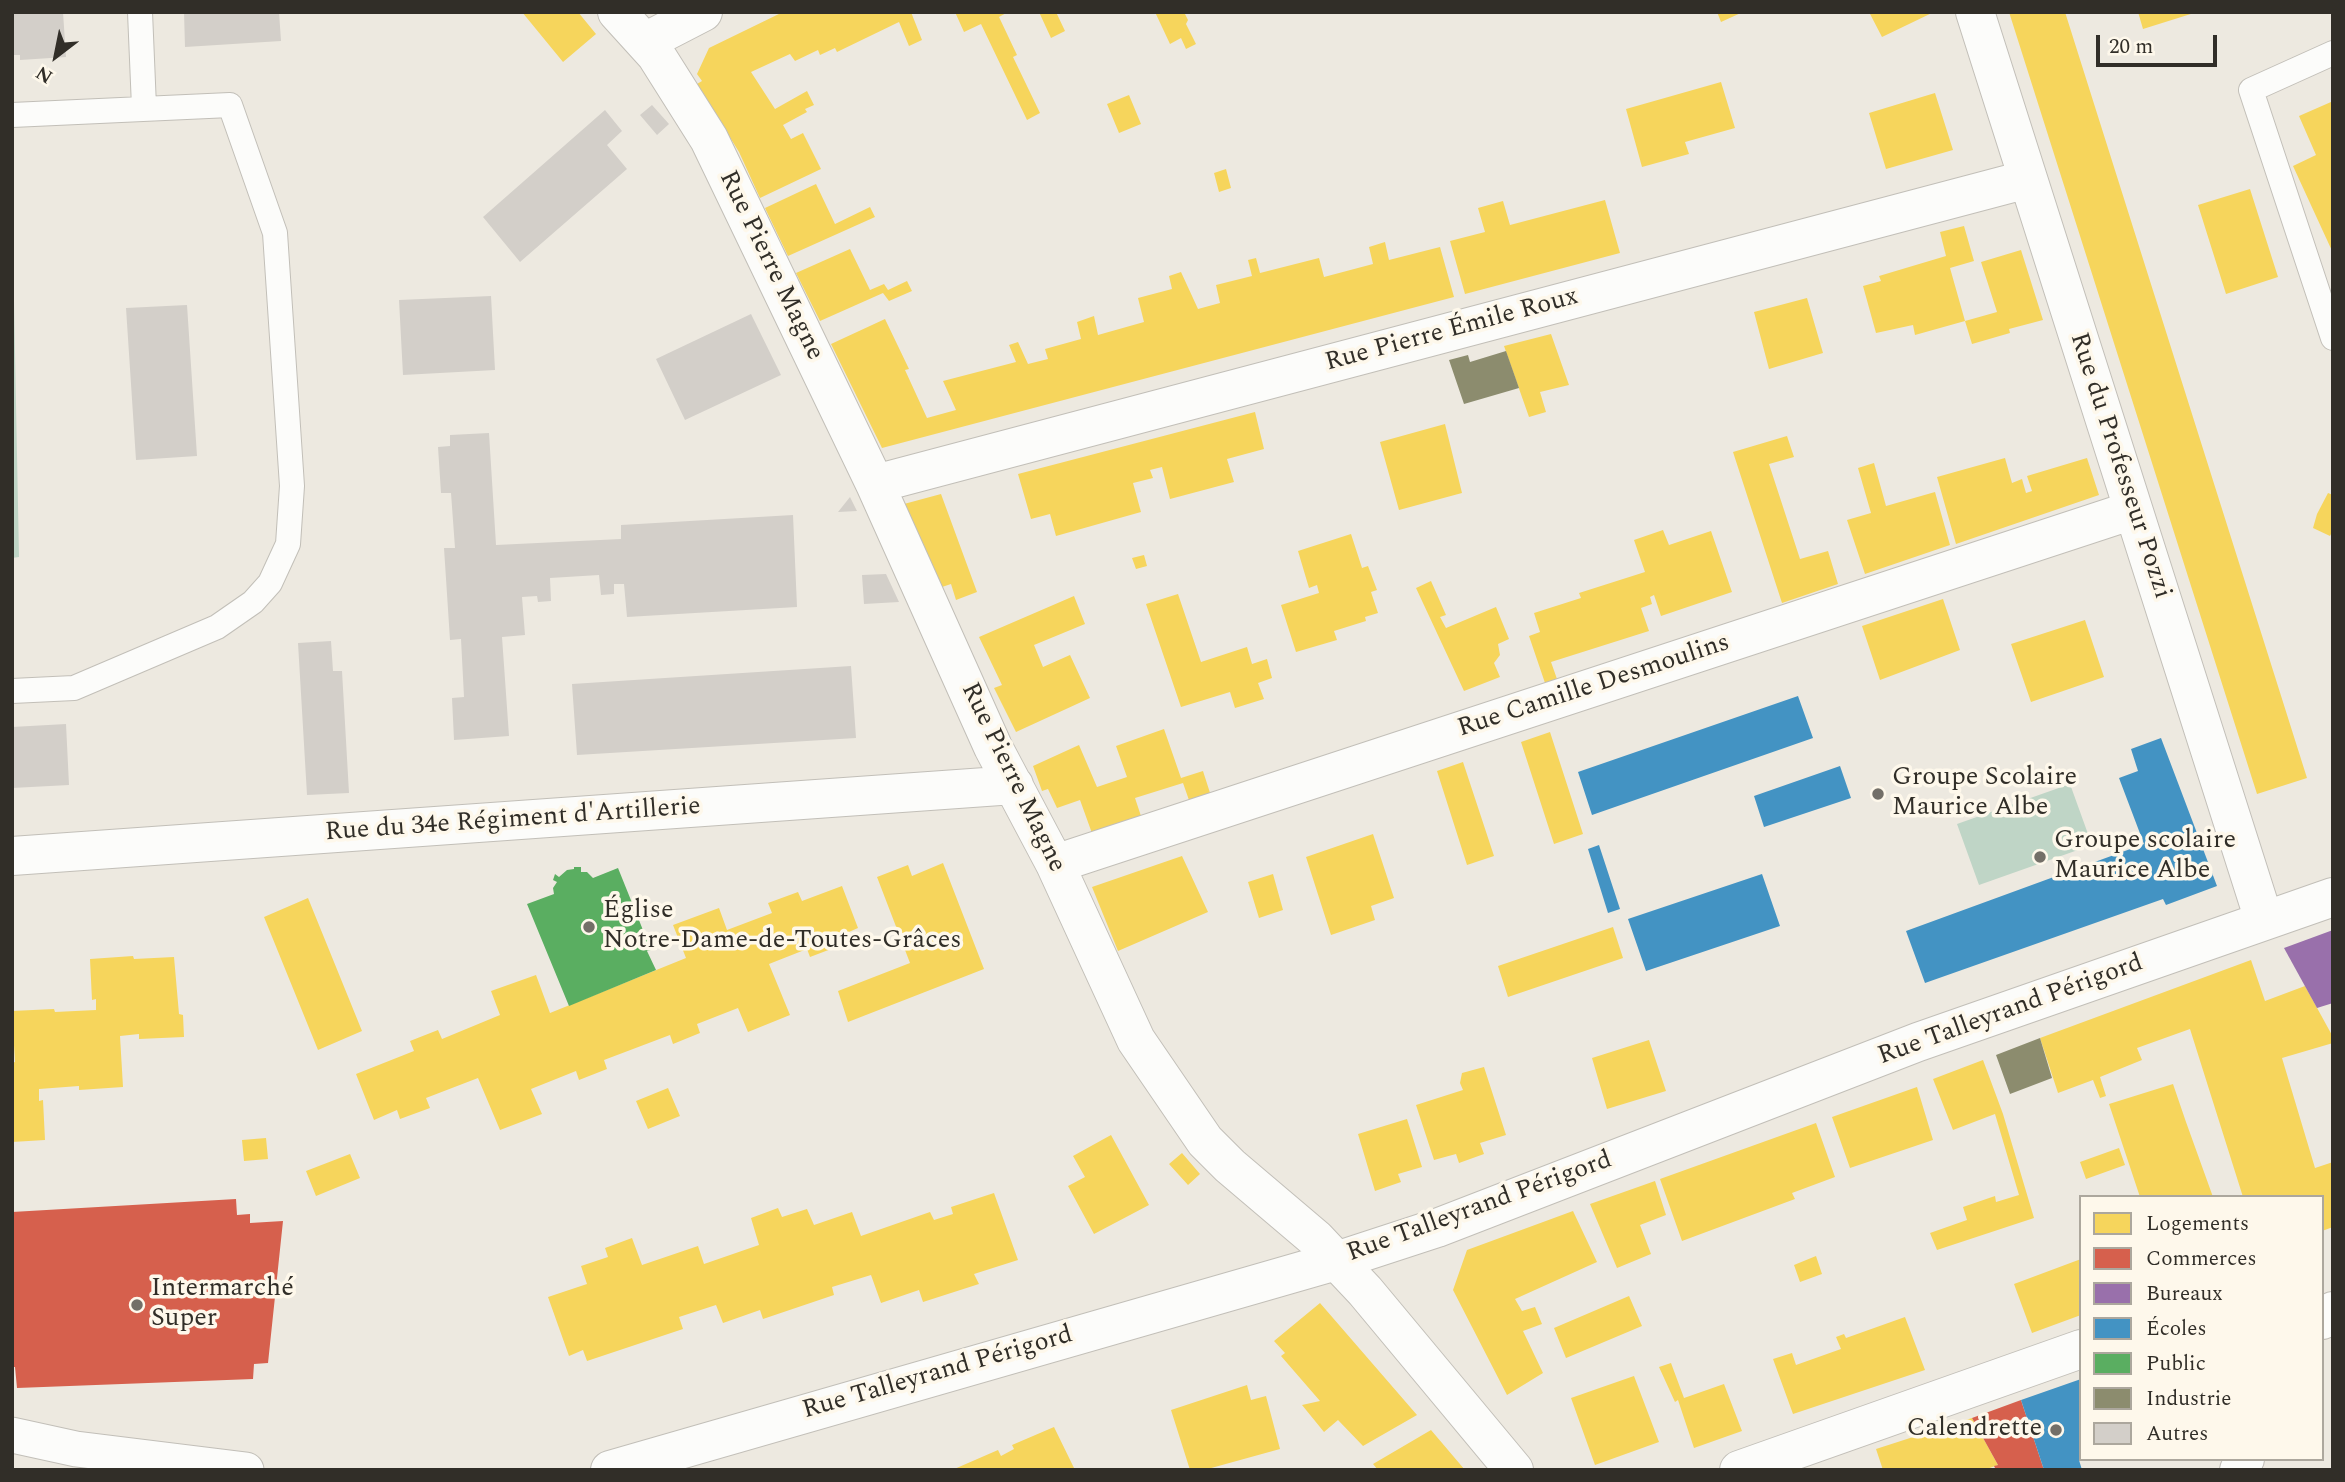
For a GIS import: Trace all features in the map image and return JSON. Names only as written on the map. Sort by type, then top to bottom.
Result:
[{"type":"street","name":"Rue Pierre Magne","points":[[617,12],[656,55],[709,139],[875,484],[993,747],[1055,864],[1136,1040],[1205,1141],[1230,1166],[1302,1226],[1365,1291],[1514,1470]]},
{"type":"street","points":[[645,42],[703,12]]},
{"type":"street","name":"Rue du Professeur Pozzi","points":[[1975,12],[2264,920]]},
{"type":"street","name":"Rue Pierre Émile Roux","points":[[875,484],[2028,178]]},
{"type":"street","name":"Rue Camille Desmoulins","points":[[1055,864],[2133,510]]},
{"type":"street","name":"Rue du 34e Régiment d'Artillerie","points":[[12,856],[1013,785]]},
{"type":"street","name":"Rue Talleyrand Périgord","points":[[610,1470],[1336,1261],[1450,1223],[1919,1042],[2333,897]]},
{"type":"street","points":[[1740,1470],[2079,1350]]},
{"type":"street","points":[[12,1435],[76,1449],[246,1470]]},
{"type":"lane","points":[[140,12],[144,107]]},
{"type":"lane","points":[[2333,53],[2251,90],[2333,338]]},
{"type":"lane","points":[[12,115],[230,105],[275,233],[292,486],[288,544],[270,583],[253,602],[217,627],[74,688],[12,691]]},
{"type":"green space","points":[[14,301],[19,557],[12,558],[12,303]]},
{"type":"green space","points":[[2070,784],[2092,845],[1979,885],[1957,824]]},
{"type":"building: Logements","points":[[522,12],[578,12],[596,34],[563,62]]},
{"type":"building: Logements","points":[[783,12],[911,12],[922,40],[909,46],[899,22],[837,52],[835,48],[820,55],[818,50],[795,61],[790,54],[751,72],[775,109],[807,91],[814,105],[783,125],[791,139],[803,133],[821,169],[760,198],[739,152],[697,84],[702,81],[697,74],[709,48]]},
{"type":"building: Logements","points":[[955,12],[1008,12],[999,17],[1017,55],[1013,57],[1040,113],[1027,120],[981,24],[964,32]]},
{"type":"building: Logements","points":[[1039,12],[1056,12],[1065,31],[1051,38]]},
{"type":"building: Logements","points":[[1155,12],[1184,12],[1188,20],[1186,24],[1196,44],[1186,49],[1181,38],[1170,44]]},
{"type":"building: Logements","points":[[1717,12],[1743,12],[1721,22]]},
{"type":"building: Logements","points":[[1869,12],[1934,12],[1882,37]]},
{"type":"building: Logements","points":[[2009,12],[2065,12],[2307,778],[2257,794]]},
{"type":"building: Logements","points":[[2138,12],[2194,12],[2194,13],[2143,29]]},
{"type":"building: Logements","points":[[1721,82],[1735,128],[1685,142],[1689,154],[1642,167],[1626,109]]},
{"type":"building: Logements","points":[[1935,93],[1953,150],[1886,169],[1869,113]]},
{"type":"building: Logements","points":[[1129,95],[1141,124],[1119,133],[1107,104]]},
{"type":"building: Logements","points":[[2331,102],[2333,253],[2293,166],[2316,155],[2299,116]]},
{"type":"building: Logements","points":[[1226,169],[1231,188],[1219,192],[1214,173]]},
{"type":"building: Logements","points":[[816,184],[835,224],[870,207],[875,217],[788,256],[765,208]]},
{"type":"building: Logements","points":[[2250,189],[2278,277],[2226,294],[2198,205]]},
{"type":"building: Logements","points":[[1605,200],[1620,253],[1465,294],[1450,241],[1485,232],[1478,208],[1503,201],[1510,225]]},
{"type":"building: Logements","points":[[1964,226],[1974,261],[1950,268],[1965,321],[1915,335],[1913,325],[1876,333],[1863,286],[1881,281],[1879,276],[1946,256],[1940,232]]},
{"type":"building: Logements","points":[[1385,242],[1389,260],[1440,247],[1454,297],[882,448],[831,344],[885,319],[909,369],[905,370],[927,418],[956,410],[943,381],[1016,362],[1009,345],[1018,342],[1028,364],[1048,359],[1045,349],[1081,339],[1077,322],[1094,316],[1098,335],[1144,322],[1138,298],[1172,289],[1169,276],[1181,272],[1198,309],[1220,303],[1216,285],[1252,276],[1248,260],[1256,258],[1260,273],[1319,258],[1324,277],[1373,264],[1369,247]]},
{"type":"building: Logements","points":[[850,249],[870,290],[884,284],[888,290],[907,281],[912,291],[889,301],[883,293],[820,321],[796,273]]},
{"type":"building: Logements","points":[[2021,250],[2043,320],[2009,329],[2010,333],[1972,344],[1965,321],[1997,312],[1981,262]]},
{"type":"building: Logements","points":[[1807,298],[1823,353],[1769,369],[1754,312]]},
{"type":"building: Logements","points":[[1551,334],[1569,385],[1540,392],[1546,412],[1529,417],[1504,346]]},
{"type":"building: Logements","points":[[1255,412],[1264,449],[1227,459],[1234,482],[1170,499],[1162,467],[1150,470],[1153,478],[1133,483],[1141,512],[1056,536],[1050,514],[1031,519],[1018,474]]},
{"type":"building: Logements","points":[[1445,424],[1462,493],[1399,510],[1380,442]]},
{"type":"building: Logements","points":[[1787,436],[1794,457],[1769,464],[1800,559],[1828,551],[1838,584],[1782,603],[1733,452]]},
{"type":"building: Logements","points":[[2005,458],[2012,483],[2022,479],[2026,493],[2032,491],[2027,476],[2087,458],[2099,495],[1956,544],[1937,477]]},
{"type":"building: Logements","points":[[1874,463],[1886,506],[1935,492],[1950,545],[1865,574],[1847,520],[1871,513],[1858,468]]},
{"type":"building: Logements","points":[[2328,493],[2333,495],[2333,530],[2330,536],[2313,528]]},
{"type":"building: Logements","points":[[941,494],[977,592],[956,600],[951,584],[942,587],[904,504]]},
{"type":"building: Logements","points":[[1663,530],[1669,545],[1711,531],[1732,592],[1661,616],[1654,595],[1650,597],[1652,604],[1641,608],[1649,631],[1551,662],[1557,679],[1545,683],[1529,636],[1540,632],[1534,613],[1581,598],[1579,593],[1645,572],[1634,540]]},
{"type":"building: Logements","points":[[1351,534],[1362,568],[1368,566],[1377,590],[1371,592],[1378,613],[1365,617],[1366,621],[1334,631],[1337,640],[1296,652],[1281,605],[1319,593],[1317,585],[1309,588],[1298,551]]},
{"type":"building: Logements","points":[[1144,555],[1147,566],[1136,569],[1132,558]]},
{"type":"building: Logements","points":[[1431,581],[1446,615],[1440,617],[1446,628],[1496,607],[1509,639],[1498,644],[1500,655],[1494,663],[1500,677],[1464,691],[1416,588]]},
{"type":"building: Logements","points":[[1178,594],[1201,662],[1247,647],[1252,664],[1267,659],[1272,678],[1258,683],[1264,699],[1235,708],[1230,692],[1181,707],[1146,604]]},
{"type":"building: Logements","points":[[1074,596],[1085,624],[1034,645],[1043,667],[1070,655],[1090,698],[1016,732],[994,688],[1002,685],[979,637]]},
{"type":"building: Logements","points":[[1943,599],[1960,650],[1880,680],[1862,626]]},
{"type":"building: Logements","points":[[2085,620],[2104,677],[2031,702],[2011,644]]},
{"type":"building: Logements","points":[[1164,729],[1181,778],[1203,771],[1211,796],[1190,803],[1183,783],[1135,798],[1142,819],[1093,836],[1080,800],[1057,808],[1048,789],[1042,791],[1033,766],[1079,745],[1097,787],[1127,777],[1116,746]]},
{"type":"building: Logements","points":[[1550,732],[1583,834],[1554,844],[1521,742]]},
{"type":"building: Logements","points":[[1463,762],[1494,856],[1467,865],[1437,771]]},
{"type":"building: Logements","points":[[1373,834],[1394,898],[1371,906],[1375,920],[1331,935],[1306,857]]},
{"type":"building: Logements","points":[[1182,856],[1208,912],[1118,951],[1092,887]]},
{"type":"building: Logements","points":[[943,863],[984,969],[848,1022],[838,991],[910,963],[877,877],[908,865],[912,876]]},
{"type":"building: Logements","points":[[1273,874],[1283,910],[1259,918],[1248,882]]},
{"type":"building: Logements","points":[[842,886],[858,928],[835,938],[839,946],[810,957],[807,949],[769,964],[790,1015],[748,1032],[738,1008],[697,1024],[700,1033],[673,1044],[670,1035],[604,1060],[607,1069],[579,1080],[576,1071],[531,1089],[542,1114],[500,1130],[478,1078],[426,1098],[430,1108],[400,1119],[397,1110],[374,1120],[356,1074],[414,1051],[410,1041],[438,1030],[442,1039],[500,1015],[491,991],[536,975],[550,1013],[686,958],[673,925],[719,908],[727,930],[772,913],[768,903],[798,892],[802,901]]},
{"type":"building: Logements","points":[[308,898],[362,1031],[318,1050],[264,917]]},
{"type":"building: Logements","points":[[1613,927],[1623,958],[1508,997],[1498,966]]},
{"type":"building: Logements","points":[[133,956],[134,959],[174,957],[179,1014],[183,1015],[184,1037],[139,1039],[139,1034],[120,1036],[123,1087],[39,1089],[39,1101],[43,1100],[45,1140],[12,1142],[12,1063],[15,1062],[12,1011],[96,1010],[96,999],[92,1000],[90,959]]},
{"type":"building: Logements","points":[[2251,960],[2265,1001],[2305,986],[2333,1037],[2333,1043],[2282,1058],[2315,1168],[2333,1162],[2333,1227],[2324,1230],[2324,1195],[2242,1195],[2190,1029],[2137,1048],[2142,1060],[2100,1077],[2106,1096],[2100,1098],[2093,1080],[2058,1093],[2040,1038]]},
{"type":"building: Logements","points":[[1649,1040],[1666,1091],[1607,1109],[1592,1058]]},
{"type":"building: Logements","points":[[1983,1060],[2003,1114],[2034,1218],[1937,1250],[1930,1233],[1967,1220],[1963,1207],[1995,1196],[1996,1202],[2019,1195],[1995,1114],[1953,1130],[1933,1079]]},
{"type":"building: Logements","points":[[1484,1067],[1506,1135],[1480,1143],[1484,1154],[1459,1163],[1456,1154],[1434,1160],[1416,1105],[1463,1090],[1460,1083],[1462,1073]]},
{"type":"building: Logements","points":[[2173,1084],[2212,1195],[2139,1195],[2109,1104]]},
{"type":"building: Logements","points":[[1917,1087],[1933,1140],[1850,1168],[1832,1117]]},
{"type":"building: Logements","points":[[668,1088],[680,1116],[648,1129],[636,1101]]},
{"type":"building: Logements","points":[[1407,1119],[1422,1167],[1398,1174],[1401,1182],[1375,1191],[1358,1134]]},
{"type":"building: Logements","points":[[1816,1123],[1835,1177],[1792,1193],[1795,1199],[1682,1241],[1660,1179]]},
{"type":"building: Logements","points":[[1111,1135],[1149,1205],[1094,1234],[1068,1186],[1085,1177],[1073,1156]]},
{"type":"building: Logements","points":[[266,1138],[268,1159],[244,1161],[242,1140]]},
{"type":"building: Logements","points":[[2119,1148],[2125,1165],[2086,1179],[2080,1162]]},
{"type":"building: Logements","points":[[1182,1153],[1200,1174],[1188,1185],[1169,1164]]},
{"type":"building: Logements","points":[[350,1154],[360,1178],[316,1196],[306,1171]]},
{"type":"building: Logements","points":[[1655,1181],[1666,1215],[1640,1225],[1651,1254],[1617,1268],[1590,1204]]},
{"type":"building: Logements","points":[[994,1193],[1018,1260],[974,1274],[979,1284],[923,1302],[919,1290],[881,1303],[871,1275],[832,1287],[834,1295],[763,1319],[760,1310],[723,1323],[716,1305],[679,1317],[683,1329],[587,1361],[583,1350],[569,1356],[548,1297],[587,1284],[581,1266],[608,1257],[605,1248],[632,1238],[642,1265],[698,1246],[704,1264],[759,1245],[751,1218],[778,1208],[782,1217],[807,1209],[814,1225],[852,1212],[861,1236],[930,1212],[934,1220],[953,1214],[951,1207]]},
{"type":"building: Logements","points":[[1573,1211],[1597,1262],[1515,1299],[1522,1311],[1535,1307],[1542,1324],[1523,1331],[1543,1373],[1507,1395],[1453,1290],[1467,1250]]},
{"type":"building: Logements","points":[[1816,1256],[1822,1274],[1800,1282],[1794,1265]]},
{"type":"building: Logements","points":[[2079,1260],[2079,1316],[2032,1333],[2014,1284]]},
{"type":"building: Logements","points":[[1629,1296],[1642,1326],[1566,1358],[1554,1328]]},
{"type":"building: Logements","points":[[1320,1303],[1417,1415],[1363,1446],[1338,1420],[1324,1432],[1302,1405],[1320,1401],[1281,1356],[1285,1353],[1274,1341]]},
{"type":"building: Logements","points":[[1905,1317],[1925,1370],[1793,1414],[1773,1359],[1792,1353],[1796,1365],[1841,1349],[1836,1337],[1844,1334],[1846,1338]]},
{"type":"building: Logements","points":[[1671,1363],[1684,1398],[1724,1384],[1742,1431],[1694,1448],[1678,1400],[1675,1402],[1659,1367]]},
{"type":"building: Logements","points":[[1634,1376],[1659,1442],[1595,1465],[1571,1398]]},
{"type":"building: Logements","points":[[1247,1385],[1251,1400],[1266,1396],[1280,1449],[1204,1470],[1190,1470],[1171,1410]]},
{"type":"building: Logements","points":[[1972,1418],[1998,1465],[1984,1470],[1883,1470],[1876,1449]]},
{"type":"building: Logements","points":[[1054,1427],[1075,1470],[952,1470],[998,1450],[1001,1456],[1014,1449],[1012,1445]]},
{"type":"building: Logements","points":[[1431,1430],[1465,1470],[1378,1470],[1373,1464]]},
{"type":"building: Commerces","name":"Intermarché Super","points":[[236,1199],[237,1215],[250,1214],[250,1223],[283,1221],[268,1363],[254,1364],[253,1379],[17,1388],[15,1367],[12,1367],[12,1212]]},
{"type":"building: Commerces","points":[[2021,1400],[2044,1470],[1996,1470],[1994,1466],[1998,1465],[1972,1418]]},
{"type":"building: Bureaux","points":[[2333,930],[2333,1003],[2317,1008],[2284,948]]},
{"type":"building: Écoles","points":[[1798,696],[1813,738],[1592,815],[1578,772]]},
{"type":"building: Écoles","points":[[2161,738],[2217,886],[2166,905],[2163,899],[1925,983],[1906,931],[2144,844],[2119,778],[2138,771],[2131,749]]},
{"type":"building: Écoles","points":[[1840,766],[1851,798],[1764,827],[1754,796]]},
{"type":"building: Écoles","points":[[1599,845],[1620,909],[1608,913],[1588,849]]},
{"type":"building: Écoles","points":[[1762,874],[1780,926],[1646,971],[1628,919]]},
{"type":"building: Écoles","name":"Calendrette","points":[[2079,1380],[2079,1461],[2082,1470],[2044,1470],[2021,1400]]},
{"type":"building: Public","name":"Église Notre-Dame-de-Toutes-Grâces","points":[[574,867],[581,867],[581,872],[587,872],[593,878],[618,868],[651,950],[647,951],[656,970],[569,1006],[527,904],[554,894],[553,888],[557,882],[553,880],[555,874],[559,877]]},
{"type":"building: Industrie","points":[[1506,351],[1519,388],[1464,404],[1449,360],[1468,355],[1470,362]]},
{"type":"building: Industrie","points":[[2040,1038],[2052,1078],[2010,1094],[1996,1055]]},
{"type":"building: Autres","points":[[12,12],[63,12],[66,57],[20,60],[20,55],[12,55]]},
{"type":"building: Autres","points":[[184,12],[279,12],[281,41],[185,47]]},
{"type":"building: Autres","points":[[652,105],[669,124],[657,135],[640,115]]},
{"type":"building: Autres","points":[[605,110],[622,131],[607,145],[627,169],[520,262],[483,217]]},
{"type":"building: Autres","points":[[491,296],[495,370],[403,375],[399,300]]},
{"type":"building: Autres","points":[[187,305],[197,456],[136,460],[126,308]]},
{"type":"building: Autres","points":[[751,314],[781,375],[685,420],[656,359]]},
{"type":"building: Autres","points":[[489,433],[496,545],[621,539],[621,525],[793,515],[797,607],[627,617],[624,584],[614,584],[614,594],[601,595],[599,575],[550,578],[551,601],[538,602],[537,596],[522,597],[525,635],[502,637],[509,736],[454,740],[452,698],[464,697],[461,639],[450,640],[444,548],[455,548],[451,493],[441,493],[438,447],[450,446],[450,435]]},
{"type":"building: Autres","points":[[850,497],[857,511],[838,512]]},
{"type":"building: Autres","points":[[886,574],[899,602],[864,604],[862,575]]},
{"type":"building: Autres","points":[[331,641],[333,671],[342,671],[349,793],[307,795],[298,643]]},
{"type":"building: Autres","points":[[851,666],[856,738],[577,755],[572,684]]},
{"type":"building: Autres","points":[[66,724],[69,785],[12,788],[12,727]]},
{"type":"place","name":"Groupe Scolaire Maurice Albe","points":[[1878,794]]},
{"type":"place","name":"Groupe scolaire Maurice Albe","points":[[2040,857]]},
{"type":"place","name":"Église Notre-Dame-de-Toutes-Grâces","points":[[589,927]]},
{"type":"place","name":"Intermarché Super","points":[[137,1305]]},
{"type":"place","name":"Calendrette","points":[[2056,1430]]}]
